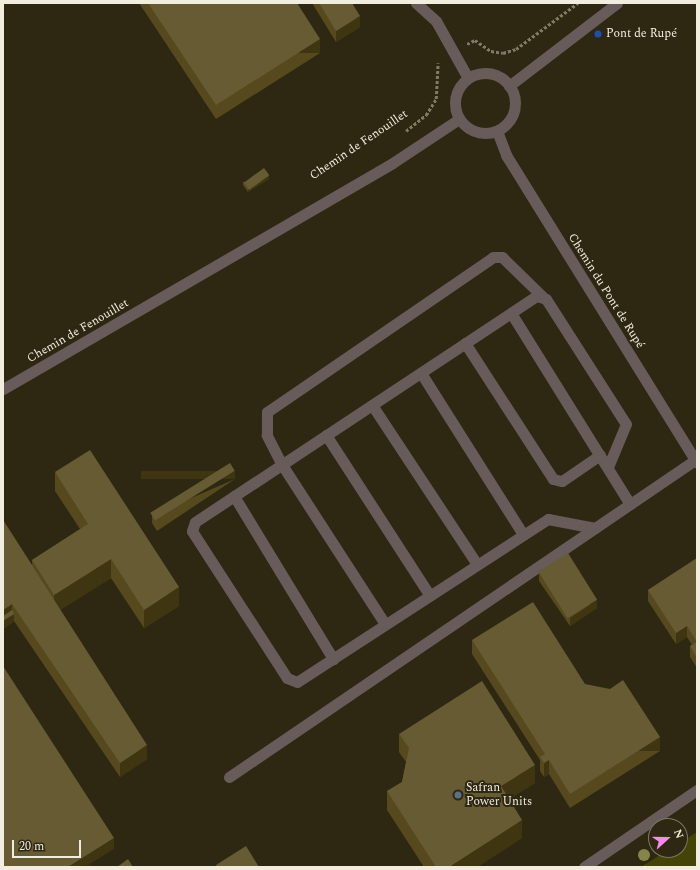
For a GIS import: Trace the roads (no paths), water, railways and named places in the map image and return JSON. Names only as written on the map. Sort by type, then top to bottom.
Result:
[{"type":"street","points":[[416,3],[436,21],[454,50],[468,78]]},
{"type":"street","points":[[509,86],[616,3]]},
{"type":"street","points":[[485,73],[502,79],[509,86],[514,111],[497,131],[483,133],[469,129],[459,119],[456,97],[468,78],[485,73]]},
{"type":"street","name":"Chemin de Fenouillet","points":[[3,389],[391,164],[459,119]]},
{"type":"street","name":"Chemin du Pont de Rupé","points":[[497,131],[506,155],[696,461]]},
{"type":"street","points":[[385,624],[282,464],[267,435],[265,422],[267,412],[275,405],[488,259],[502,257],[542,296],[626,424],[608,468]]},
{"type":"street","points":[[542,296],[511,313],[195,522],[193,536],[286,678],[296,682],[333,659],[476,562],[522,533],[548,519],[595,528]]},
{"type":"street","points":[[511,313],[630,504]]},
{"type":"street","points":[[465,343],[553,479],[562,481],[600,455]]},
{"type":"street","points":[[421,373],[522,533]]},
{"type":"street","points":[[372,405],[476,562]]},
{"type":"street","points":[[326,435],[429,594]]},
{"type":"street","points":[[229,776],[630,504],[696,461]]},
{"type":"street","points":[[234,496],[333,659]]},
{"type":"street","points":[[584,867],[697,790]]},
{"type":"place","name":"Pont de Rupé","points":[[598,34]]},
{"type":"place","name":"Safran Power Units","points":[[458,795]]}]
